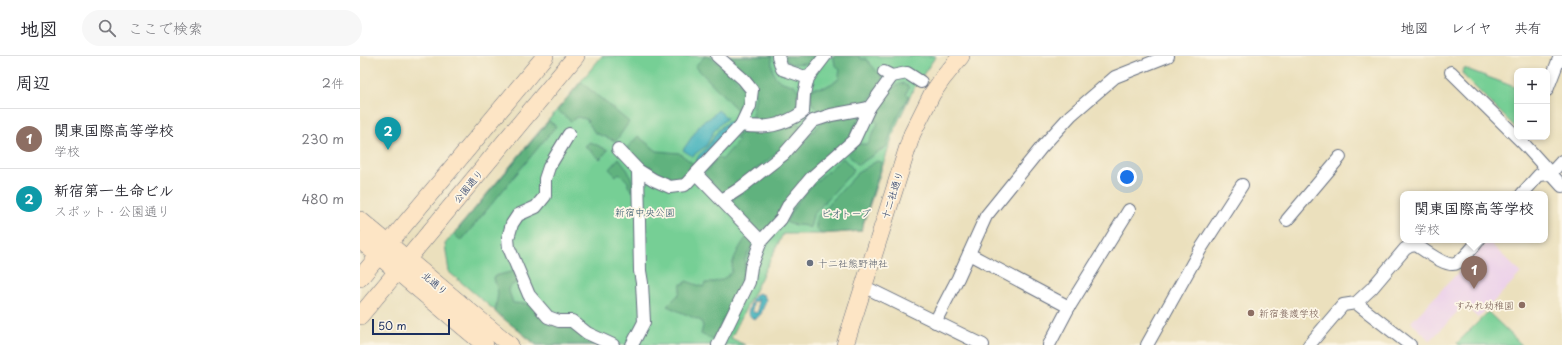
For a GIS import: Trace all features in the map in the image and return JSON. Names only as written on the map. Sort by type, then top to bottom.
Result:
[{"type":"main road","points":[[360,278],[545,56]]},
{"type":"main road","name":"公園通り","points":[[360,316],[576,56]]},
{"type":"main road","name":"十二社通り","points":[[845,345],[912,134],[932,94],[942,78],[961,56]]},
{"type":"main road","name":"北通り","points":[[360,220],[384,250],[510,345]]},
{"type":"main road","name":"北通り","points":[[360,240],[384,250]]},
{"type":"main road","name":"北通り","points":[[402,265],[485,345]]},
{"type":"street","points":[[618,149],[638,170],[654,180],[670,187],[685,185],[740,125],[750,106],[752,90],[743,79],[717,56]]},
{"type":"street","points":[[778,56],[782,69],[808,78]]},
{"type":"street","points":[[812,121],[803,112],[804,94],[808,78],[825,56]]},
{"type":"street","points":[[935,322],[986,216],[1071,115],[1115,77],[1168,56]]},
{"type":"street","points":[[1550,82],[1560,56]]},
{"type":"street","points":[[1451,72],[1514,130]]},
{"type":"street","points":[[718,345],[749,282],[751,267],[761,241],[781,218],[789,204],[811,178],[854,140],[868,108],[888,74],[907,73],[921,82]]},
{"type":"street","points":[[722,200],[739,189],[784,154],[812,121],[831,115],[868,108]]},
{"type":"street","points":[[740,125],[771,126],[789,121],[803,112]]},
{"type":"street","points":[[569,134],[549,167],[545,179],[545,196],[536,207],[518,215],[512,224],[508,238],[509,248],[529,295],[548,317],[559,321],[572,321],[587,332],[613,345]]},
{"type":"street","points":[[1525,140],[1550,174],[1562,186]]},
{"type":"street","points":[[1287,220],[1340,157]]},
{"type":"street","points":[[1525,191],[1539,175],[1550,174],[1562,161]]},
{"type":"street","points":[[632,345],[644,322],[640,271],[638,170]]},
{"type":"street","points":[[696,174],[761,241]]},
{"type":"street","points":[[1147,345],[1200,250],[1242,185]]},
{"type":"street","points":[[1049,345],[1069,307],[1129,210]]},
{"type":"street","points":[[1309,345],[1343,305],[1356,303],[1372,288],[1405,249],[1416,245],[1445,263],[1452,265],[1458,263],[1476,243]]},
{"type":"street","points":[[969,254],[1069,307]]},
{"type":"street","points":[[863,286],[983,345]]},
{"type":"street","points":[[1356,303],[1410,345]]},
{"type":"shaded area","points":[[1486,243],[1490,243],[1521,273],[1478,318],[1464,305],[1430,341],[1411,322]]},
{"type":"green space","name":"新宿中央公園","points":[[602,56],[936,56],[914,88],[896,126],[861,231],[821,234],[783,234],[731,338],[745,345],[536,345],[449,272],[445,244]]},
{"type":"green space","points":[[705,56],[708,56],[723,67],[738,81],[743,89],[746,97],[746,105],[741,114],[695,66]]},
{"type":"green space","points":[[725,56],[772,56],[772,68],[778,80],[794,85],[800,93],[798,106],[795,111],[790,115],[777,120],[751,121],[756,95]]},
{"type":"green space","points":[[783,56],[819,56],[811,63],[790,64]]},
{"type":"green space","points":[[833,56],[859,56],[861,59],[866,59],[883,78],[876,91],[866,102],[828,110],[821,113],[812,104],[810,94],[814,88],[825,87],[838,80],[840,70],[835,64]]},
{"type":"green space","points":[[1464,68],[1514,87],[1514,126],[1464,76],[1462,72]]},
{"type":"green space","points":[[581,82],[629,122],[616,141],[595,133],[586,119],[577,117],[571,121],[557,110]]},
{"type":"green space","points":[[903,83],[909,87],[906,93],[909,96],[894,124],[887,146],[858,165],[848,154],[858,144],[868,144],[878,123],[871,117],[880,101],[893,88]]},
{"type":"green space","points":[[857,114],[860,116],[847,143],[762,235],[729,202],[785,158],[824,121]]},
{"type":"green space","points":[[549,121],[556,126],[461,241],[454,234]]},
{"type":"green space","points":[[798,123],[802,127],[784,147],[730,190],[722,193],[707,178],[705,173],[718,157],[722,160],[739,140],[735,138],[741,133],[772,131]]},
{"type":"green space","points":[[638,136],[657,151],[679,153],[696,166],[688,176],[682,180],[676,181],[661,176],[652,171],[625,150]]},
{"type":"green space","points":[[590,142],[608,150],[600,159],[585,146]]},
{"type":"green space","points":[[619,158],[629,174],[633,192],[628,186],[628,182],[619,173],[616,176],[609,169]]},
{"type":"green space","points":[[843,158],[854,170],[813,215],[810,228],[786,222],[797,203],[818,179]]},
{"type":"green space","name":"ビオトープ","points":[[877,161],[882,162],[861,231],[821,234],[816,229],[816,218],[859,172]]},
{"type":"green space","points":[[748,235],[754,242],[745,259],[744,282],[715,336],[715,341],[701,334],[703,326],[701,321],[667,306],[679,294],[681,284],[684,284],[686,281],[703,287],[705,283],[723,279],[732,272],[733,263],[737,252]]},
{"type":"green space","points":[[515,271],[520,280],[508,288],[513,303],[531,304],[603,345],[537,345],[495,312],[498,293],[494,278],[495,276]]},
{"type":"green space","points":[[1488,312],[1522,345],[1459,345],[1457,343]]},
{"type":"water","points":[[718,110],[727,118],[715,129],[706,146],[692,156],[683,150],[702,122],[710,118]]},
{"type":"water","points":[[728,122],[732,123],[699,163],[697,161],[699,156],[719,130]]},
{"type":"water","points":[[758,293],[764,295],[766,300],[761,314],[756,319],[752,318],[748,313],[751,302],[753,303],[752,311],[756,313],[758,311],[758,299],[754,302],[751,300]]},
{"type":"place","name":"新宿第一生命ビル","points":[[388,150]]},
{"type":"place","name":"十二社熊野神社","points":[[810,263]]},
{"type":"place","name":"関東国際高等学校","points":[[1474,289]]},
{"type":"place","name":"すみれ幼稚園","points":[[1522,305]]},
{"type":"place","name":"新宿養護学校","points":[[1251,313]]}]
